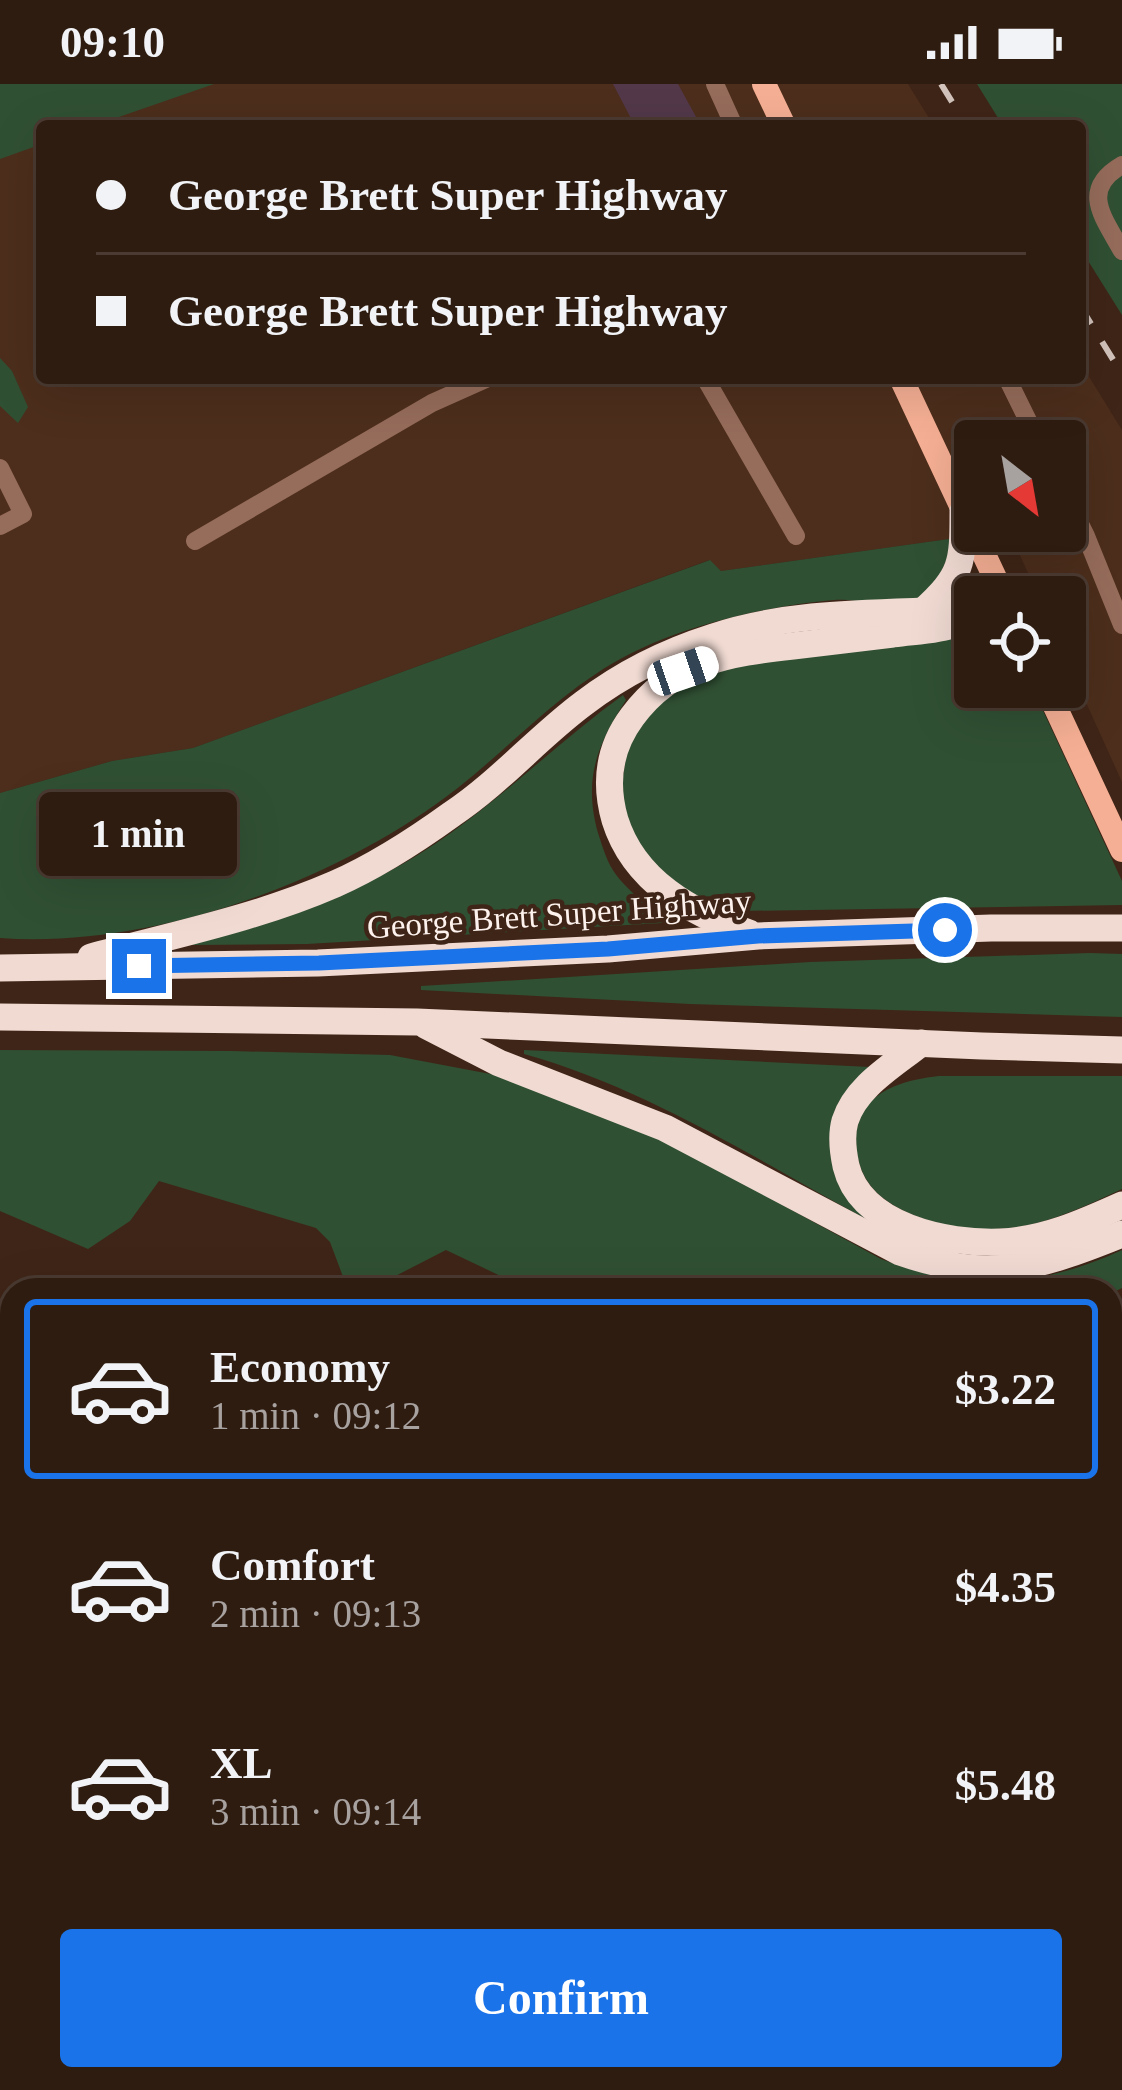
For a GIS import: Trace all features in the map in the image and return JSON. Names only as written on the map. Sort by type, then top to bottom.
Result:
[{"type":"highway","points":[[922,612],[947,590],[963,552]]},
{"type":"highway","points":[[50,968],[221,923],[337,883],[457,811],[599,692],[692,645],[749,626],[800,617],[954,610]]},
{"type":"highway","points":[[758,936],[717,922],[676,899],[642,871],[622,842],[612,809],[608,774],[619,735],[647,697],[683,671],[734,652],[954,625]]},
{"type":"highway","name":"George Brett Super Highway","points":[[0,968],[319,963],[608,949],[758,936],[1122,928]]},
{"type":"highway","points":[[0,1017],[418,1022],[1122,1049]]},
{"type":"highway","points":[[418,1022],[499,1063],[665,1128],[900,1252],[929,1262],[964,1270],[1019,1268],[1069,1256],[1122,1234]]},
{"type":"highway","points":[[920,1042],[860,1092],[845,1122],[842,1149],[849,1176],[861,1196],[882,1214],[966,1242],[1036,1238],[1122,1205]]},
{"type":"main road","points":[[772,87],[782,120]]},
{"type":"main road","points":[[905,384],[954,490]]},
{"type":"main road","points":[[1056,708],[1122,850]]},
{"type":"street","points":[[716,84],[731,120]]},
{"type":"street","points":[[1122,165],[1100,184],[1097,205],[1122,251]]},
{"type":"street","points":[[195,541],[432,403],[475,384]]},
{"type":"street","points":[[708,384],[796,536]]},
{"type":"street","points":[[1010,384],[1028,420]]},
{"type":"street","points":[[0,468],[22,514],[0,526]]},
{"type":"street","points":[[1086,536],[1122,625]]},
{"type":"shaded area","points":[[0,84],[908,84],[930,120],[36,120],[36,384],[1086,384],[1086,372],[1122,430],[1122,782],[1086,702],[1086,576],[1029,576],[1019,552],[1086,552],[1086,420],[954,420],[954,538],[721,571],[709,560],[193,748],[112,761],[0,793]]},
{"type":"green space","points":[[0,84],[214,84],[110,120],[36,120],[36,146],[0,159]]},
{"type":"green space","points":[[977,84],[1122,84],[1122,315],[1086,258],[1086,120],[999,120]]},
{"type":"green space","points":[[0,358],[12,371],[28,407],[18,423],[0,406]]},
{"type":"green space","points":[[954,538],[932,593],[910,602],[834,600],[760,611],[685,631],[615,662],[568,694],[459,787],[411,821],[301,879],[181,920],[59,939],[0,938],[0,793],[112,761],[193,748],[710,560],[721,571]]},
{"type":"green space","points":[[954,637],[954,708],[1042,708],[1122,881],[1122,905],[739,911],[706,905],[639,854],[619,802],[628,744],[641,718],[688,677],[752,660]]},
{"type":"green space","points":[[623,695],[626,700],[595,763],[592,796],[598,833],[621,881],[658,915],[679,922],[307,944],[192,945],[340,894],[418,855],[479,812]]},
{"type":"green space","points":[[1122,954],[1122,1017],[690,1004],[421,990],[421,986],[810,962]]},
{"type":"green space","points":[[0,1050],[390,1055],[501,1076],[664,1140],[881,1259],[950,1278],[505,1278],[446,1250],[392,1278],[344,1278],[330,1242],[316,1228],[159,1181],[130,1221],[88,1249],[0,1211]]},
{"type":"green space","points":[[524,1050],[870,1067],[841,1099],[830,1135],[838,1181],[866,1219],[657,1105],[524,1054]]},
{"type":"green space","points":[[939,1076],[1122,1076],[1122,1189],[1053,1218],[993,1229],[939,1223],[890,1203],[873,1189],[859,1164],[856,1134],[860,1118],[878,1095],[891,1088]]},
{"type":"green space","points":[[1122,1250],[1122,1278],[1032,1278],[1092,1263]]},
{"type":"building","points":[[613,84],[678,84],[698,120],[632,120]]},
{"type":"railway","points":[[941,84],[963,120]]},
{"type":"railway","points":[[1086,316],[1122,374]]},
{"type":"route","points":[[139,966],[319,963],[608,949],[758,936],[945,930]]}]
